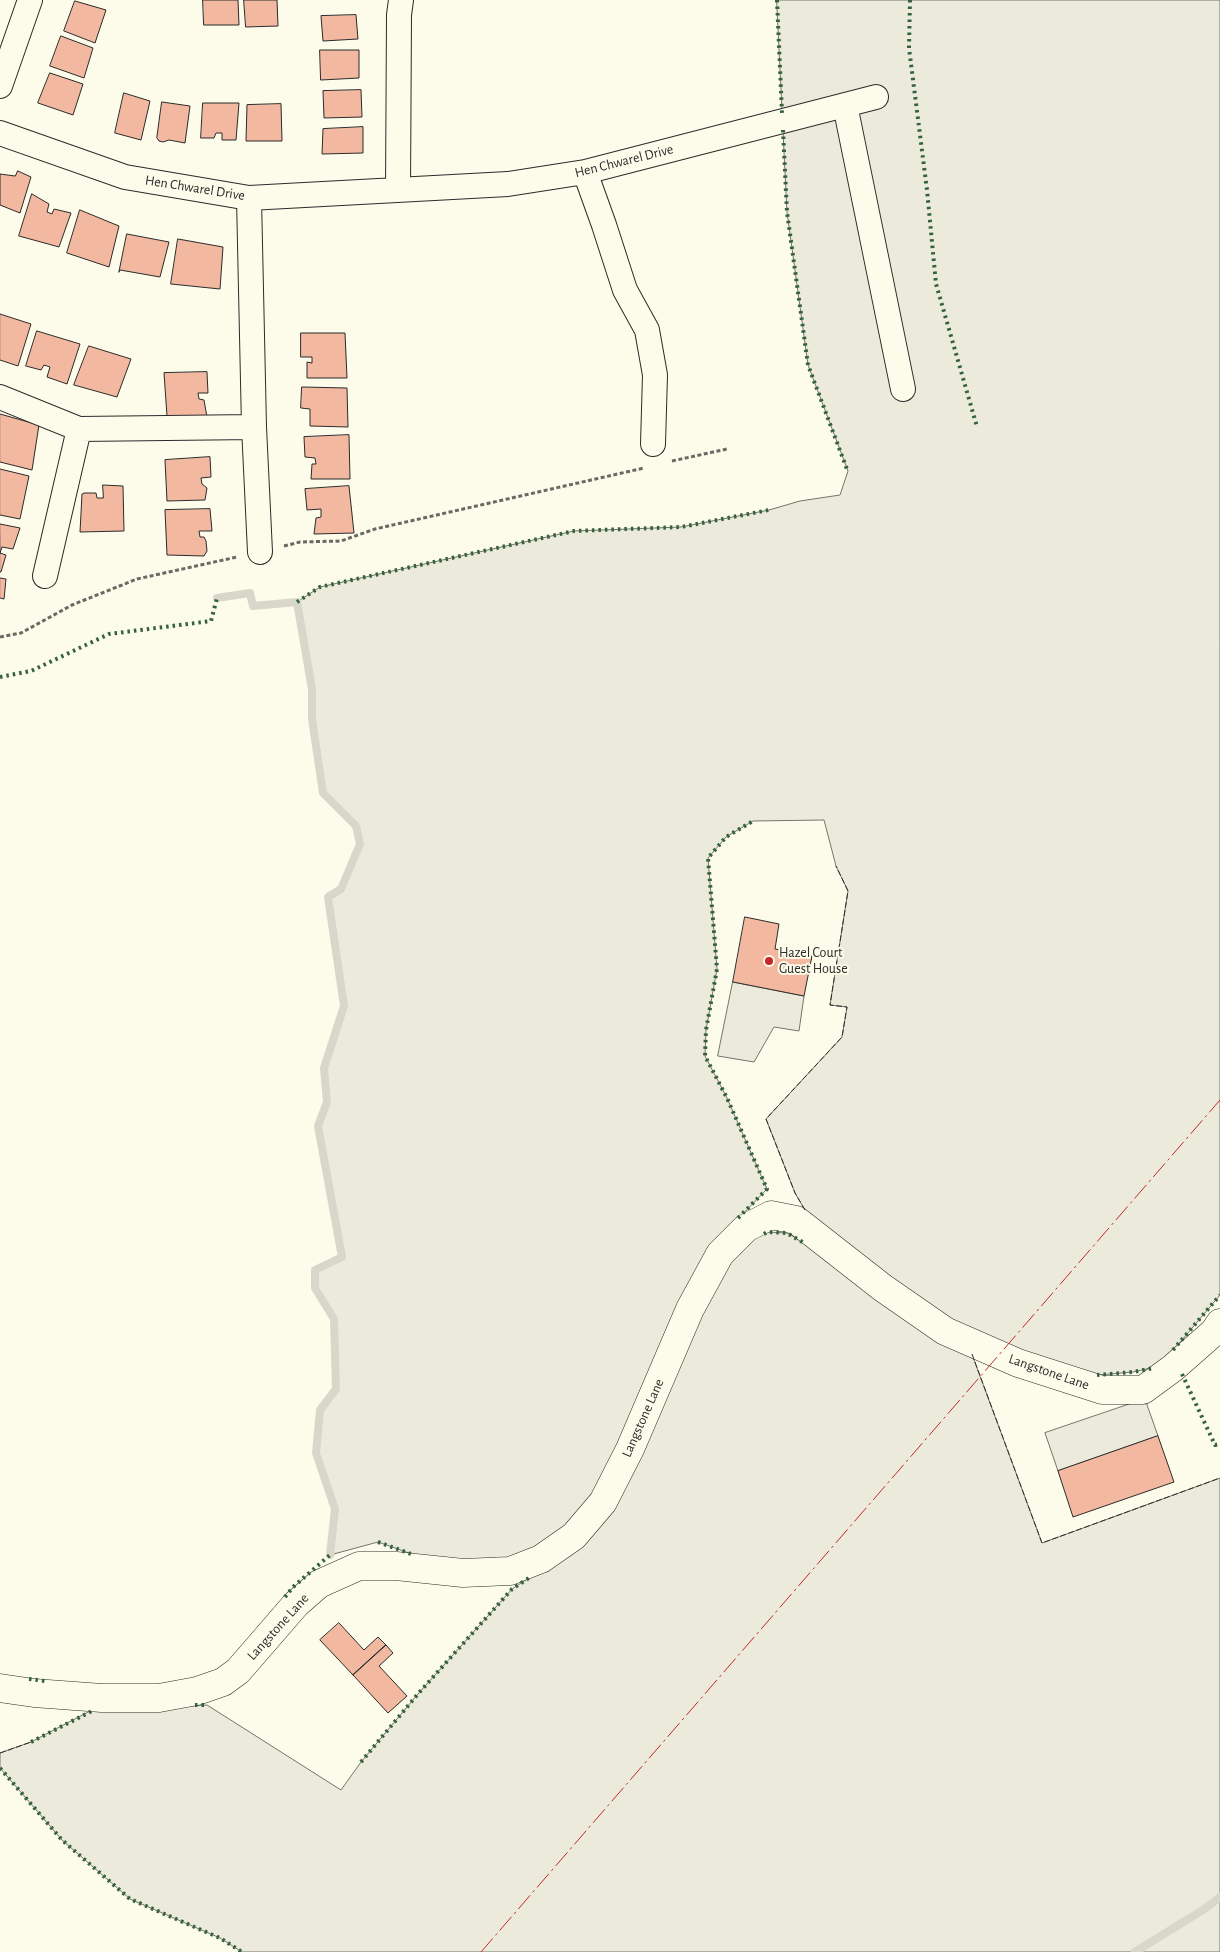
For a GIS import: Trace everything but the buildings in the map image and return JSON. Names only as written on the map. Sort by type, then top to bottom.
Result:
[{"type":"street","points":[[0,86],[30,0]]},
{"type":"street","points":[[398,190],[398,15],[400,0]]},
{"type":"street","name":"Hen Chwarel Drive","points":[[0,133],[125,177],[249,198],[508,184],[585,172],[876,97]]},
{"type":"street","points":[[845,105],[903,389]]},
{"type":"street","points":[[585,172],[625,290],[647,330],[655,374],[652,455]]},
{"type":"street","points":[[249,198],[254,427],[260,552]]},
{"type":"street","points":[[0,397],[79,429],[254,427]]},
{"type":"street","points":[[45,576],[79,429]]},
{"type":"street","name":"Langstone Lane","points":[[0,1688],[34,1694],[102,1698],[159,1698],[197,1692],[223,1682],[238,1670],[296,1604],[319,1584],[360,1566],[396,1566],[464,1573],[510,1571],[541,1559],[574,1536],[603,1502],[630,1449],[690,1309],[720,1254],[746,1228],[771,1215],[796,1220],[883,1288],[945,1331],[1018,1363],[1102,1390],[1144,1390],[1174,1368],[1214,1332],[1220,1323]]},
{"type":"path","points":[[670,462],[727,449]]},
{"type":"path","points":[[0,637],[21,633],[72,605],[137,579],[300,542],[341,541],[375,529],[652,455]]},
{"type":"shaded area","points":[[777,0],[1220,0],[1220,1295],[1160,1366],[1133,1372],[1099,1375],[1059,1367],[950,1320],[885,1273],[805,1210],[795,1193],[766,1119],[842,1037],[847,1007],[830,1005],[848,891],[836,866],[824,820],[753,821],[726,837],[708,858],[717,969],[706,1030],[705,1056],[727,1098],[767,1189],[733,1224],[606,1476],[569,1526],[535,1552],[479,1564],[426,1559],[378,1542],[330,1555],[335,1509],[316,1453],[320,1410],[336,1389],[334,1319],[315,1288],[315,1270],[342,1257],[318,1126],[327,1102],[324,1068],[344,1006],[328,897],[341,889],[360,844],[356,826],[323,793],[312,719],[312,689],[297,602],[320,587],[574,531],[681,527],[769,510],[800,501],[840,495],[848,471],[808,365],[787,212]]},
{"type":"shaded area","points":[[733,982],[804,996],[799,1031],[774,1027],[754,1062],[718,1056]]},
{"type":"shaded area","points":[[767,1232],[787,1233],[818,1250],[971,1352],[1042,1543],[1220,1478],[1220,1952],[242,1952],[220,1938],[130,1899],[62,1840],[0,1768],[0,1753],[31,1742],[92,1710],[207,1705],[341,1790],[361,1762],[417,1695],[512,1589],[563,1555],[679,1357],[732,1258],[750,1241]]},
{"type":"shaded area","points":[[1145,1399],[1158,1436],[1058,1471],[1045,1433]]},
{"type":"waterway","points":[[217,598],[250,593],[253,606],[297,602],[312,689],[312,719],[323,793],[356,826],[360,844],[341,889],[328,897],[344,1006],[324,1068],[327,1102],[318,1126],[342,1257],[315,1270],[315,1288],[334,1319],[336,1389],[320,1410],[316,1453],[335,1509],[330,1555]]},
{"type":"waterway","points":[[1135,1952],[1206,1908],[1220,1897]]},
{"type":"hedge","points":[[777,0],[782,113]]},
{"type":"hedge","points":[[910,0],[909,48],[927,190],[936,284],[977,427]]},
{"type":"hedge","points":[[783,130],[787,212],[808,365],[848,472]]},
{"type":"hedge","points":[[297,602],[320,587],[574,531],[681,527],[769,510]]},
{"type":"hedge","points":[[0,677],[31,671],[109,634],[211,621],[217,598]]},
{"type":"hedge","points":[[738,1218],[767,1189],[727,1098],[705,1056],[706,1030],[717,969],[708,858],[726,837],[753,821]]},
{"type":"hedge","points":[[764,1234],[767,1232],[787,1233],[804,1243]]},
{"type":"hedge","points":[[1173,1350],[1220,1295]]},
{"type":"hedge","points":[[1097,1375],[1154,1368]]},
{"type":"hedge","points":[[1182,1374],[1215,1445],[1220,1444]]},
{"type":"hedge","points":[[378,1542],[414,1555]]},
{"type":"hedge","points":[[285,1597],[293,1587],[330,1555]]},
{"type":"hedge","points":[[361,1762],[417,1695],[512,1589],[532,1576]]},
{"type":"hedge","points":[[29,1679],[45,1681]]},
{"type":"hedge","points":[[195,1705],[207,1705]]},
{"type":"hedge","points":[[31,1742],[94,1710]]},
{"type":"hedge","points":[[0,1768],[62,1840],[130,1899],[220,1938],[242,1952]]},
{"type":"fence","points":[[805,1210],[795,1193],[766,1119],[842,1037],[847,1007],[830,1005],[848,891],[836,866]]},
{"type":"fence","points":[[972,1354],[1042,1543],[1220,1478]]},
{"type":"fence","points":[[0,1753],[31,1742]]},
{"type":"power","points":[[481,1952],[1220,1100]]},
{"type":"place","name":"Hazel Court Guest House","points":[[769,961]]}]
